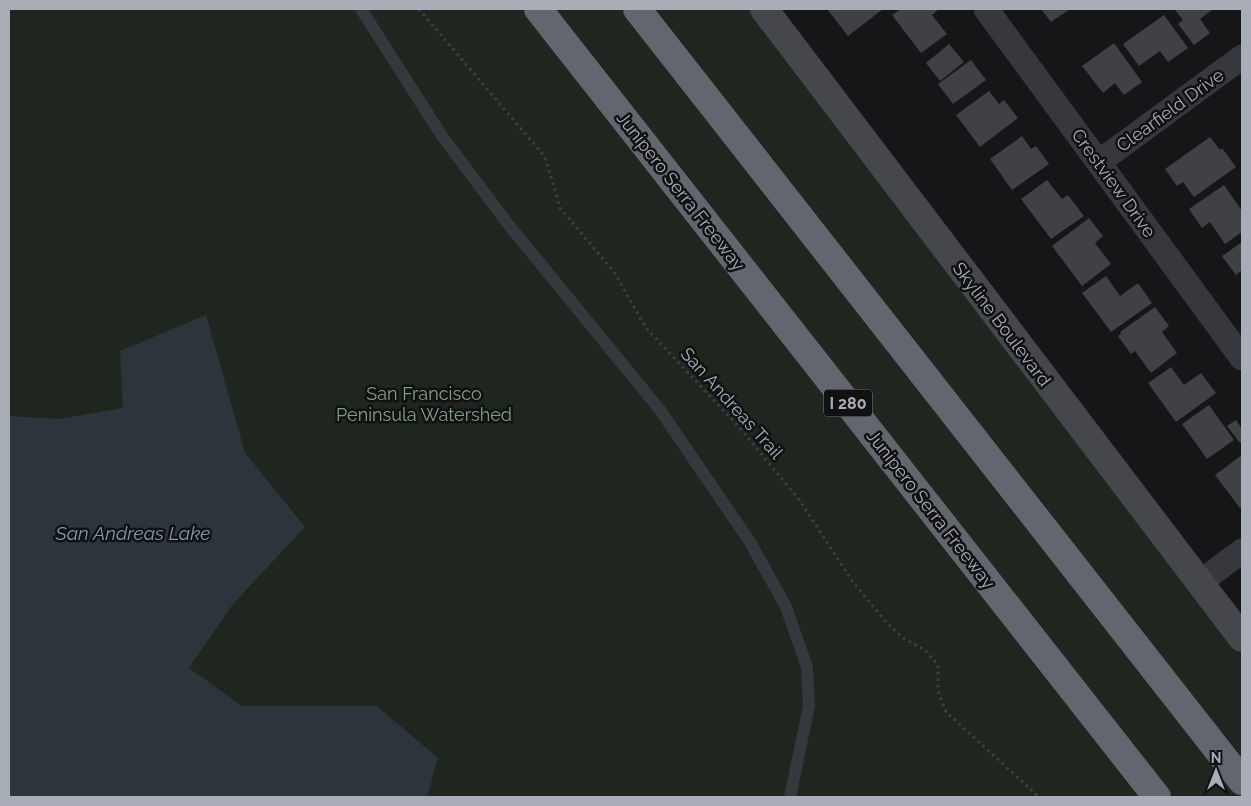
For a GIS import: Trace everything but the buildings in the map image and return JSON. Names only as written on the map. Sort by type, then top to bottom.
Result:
[{"type":"highway","name":"Junipero Serra Freeway","points":[[538,9],[1157,797]]},
{"type":"highway","points":[[637,9],[1242,780]]},
{"type":"main road","name":"Skyline Boulevard","points":[[764,9],[1242,638]]},
{"type":"street","name":"Crestview Drive","points":[[986,9],[1242,358]]},
{"type":"street","name":"Clearfield Drive","points":[[1098,162],[1242,57]]},
{"type":"street","points":[[1199,583],[1242,551]]},
{"type":"lane","points":[[360,9],[442,136],[508,224],[660,410],[750,542],[781,599],[807,667],[809,706],[790,797]]},
{"type":"path","name":"San Andreas Trail","points":[[420,9],[546,156],[560,208],[614,272],[646,328],[738,426],[801,502],[852,581],[886,622],[903,638],[925,650],[938,665],[938,691],[946,712],[1040,797]]},
{"type":"green space","name":"San Francisco Peninsula Watershed","points":[[9,9],[762,9],[1242,638],[1242,797],[9,797]]},
{"type":"water","name":"San Andreas Lake","points":[[206,315],[245,453],[305,527],[233,604],[189,668],[242,706],[377,706],[438,758],[427,797],[9,797],[9,416],[59,419],[123,408],[120,351]]}]
